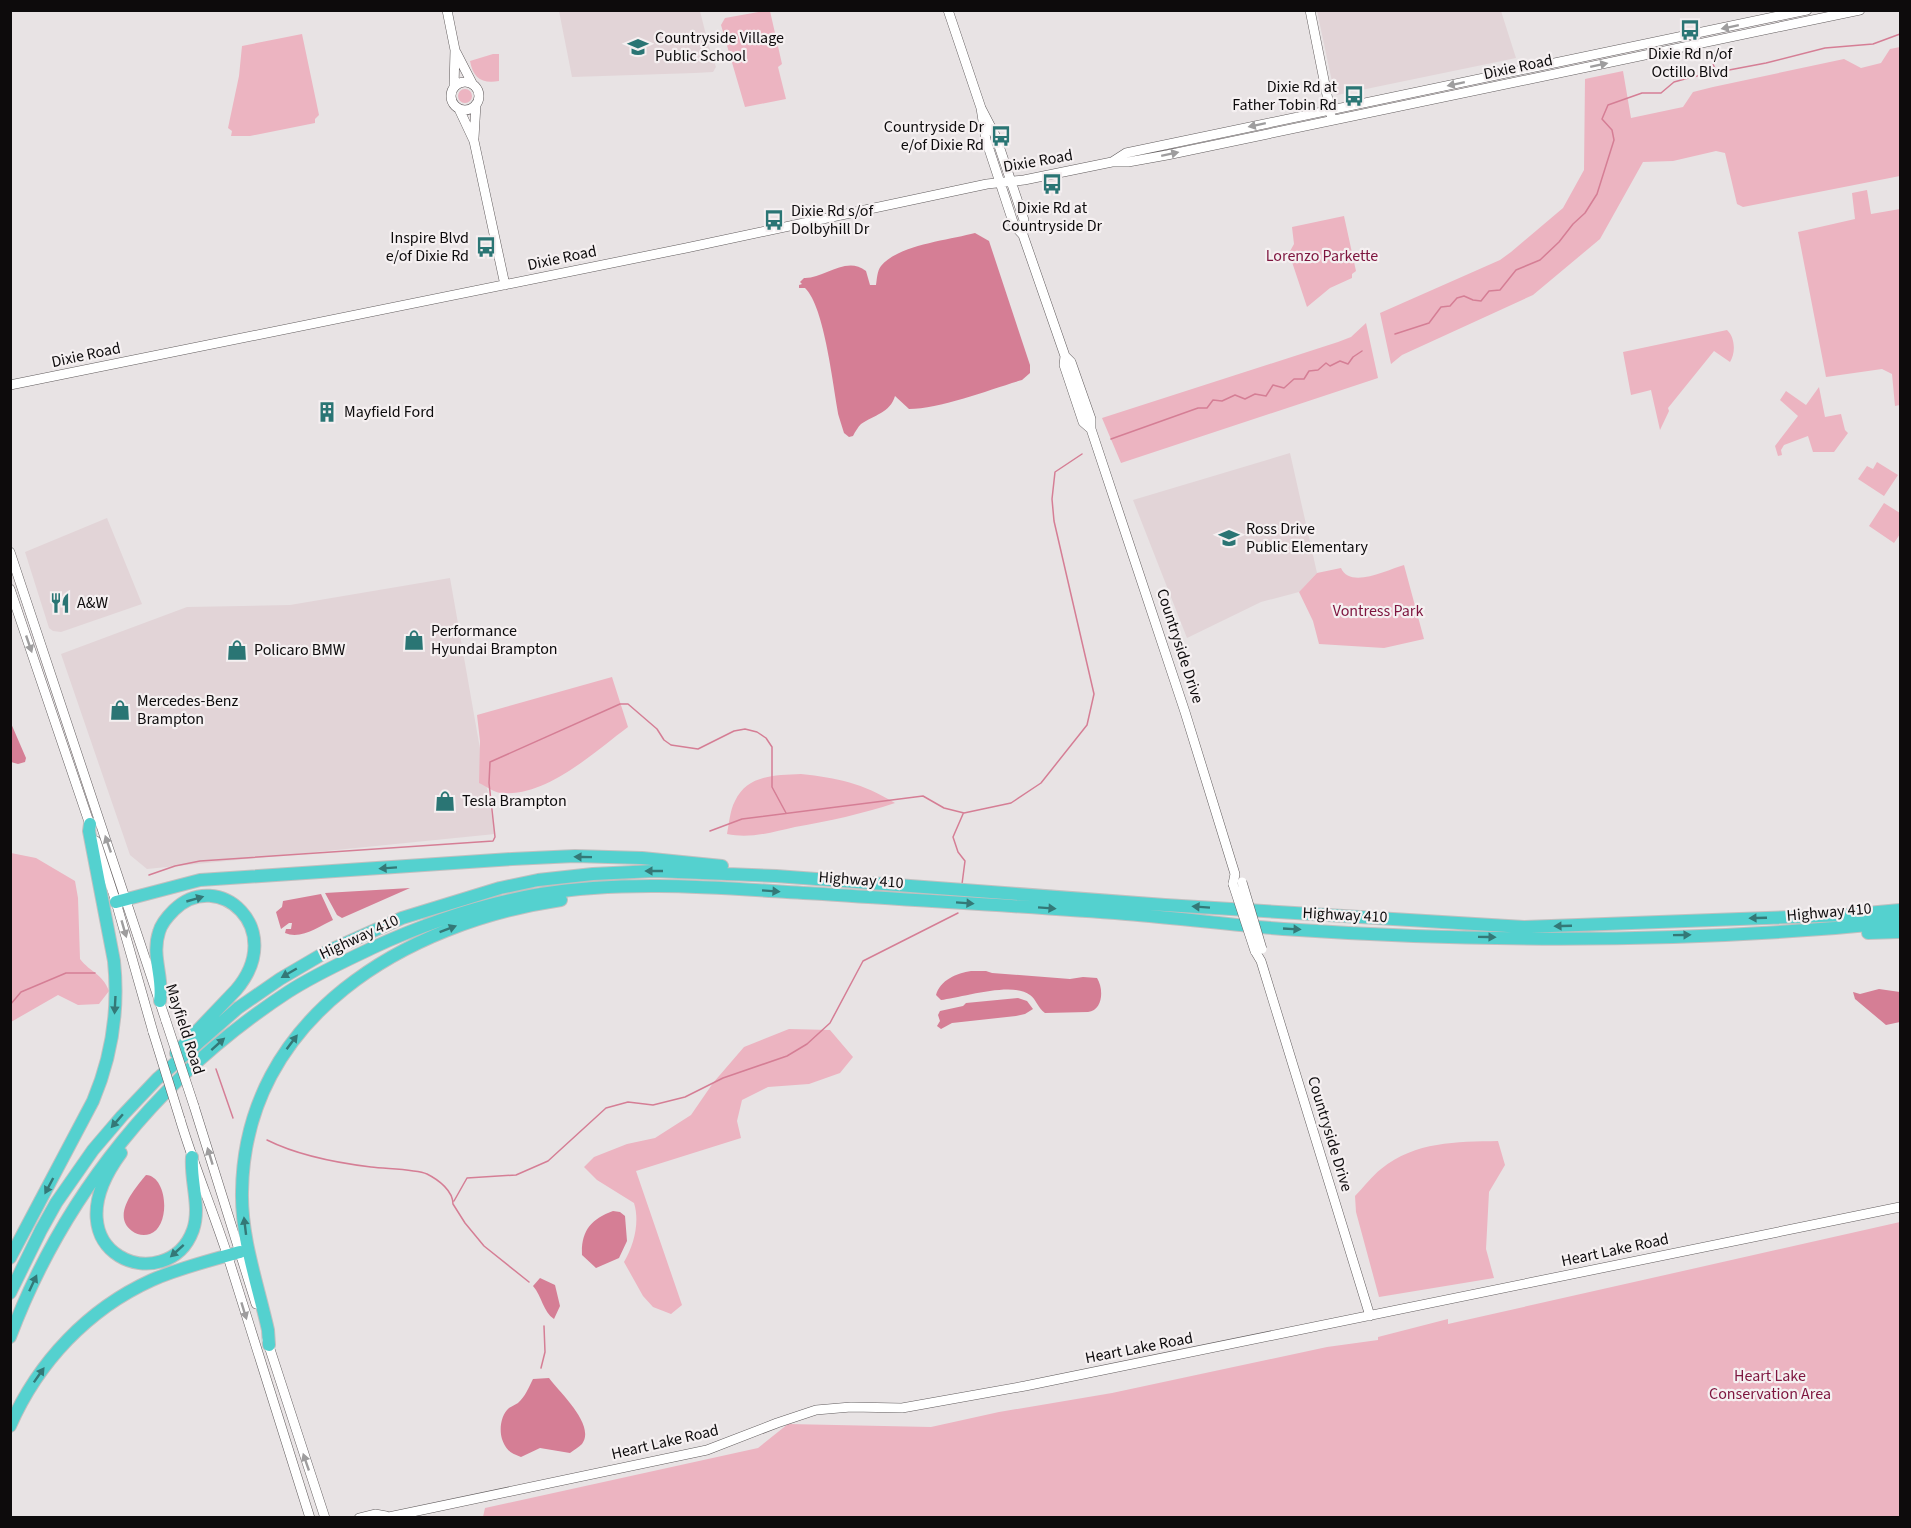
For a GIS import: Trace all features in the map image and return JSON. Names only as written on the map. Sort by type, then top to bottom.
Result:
[{"type":"highway","points":[[10,1258],[89,1108],[103,1077],[111,1048],[116,1009],[114,961],[99,891],[89,831],[90,824]]},
{"type":"highway","points":[[122,901],[200,880],[575,856],[642,858],[752,869],[776,876]]},
{"type":"highway","name":"Highway 410","points":[[10,1293],[41,1230],[79,1168],[111,1128],[157,1079],[238,1008],[280,979],[326,952],[402,918],[428,908],[538,880],[654,871],[776,876],[1153,904],[1524,927],[1845,915],[1900,910]]},
{"type":"highway","name":"Highway 410","points":[[10,1337],[22,1305],[66,1218],[121,1141],[177,1082],[232,1031],[291,990],[334,966],[407,932],[455,914],[540,894],[665,885],[1129,914],[1281,928],[1433,936],[1545,938],[1813,931],[1900,922]]},
{"type":"highway","points":[[269,1345],[268,1330],[246,1235],[242,1207],[246,1147],[257,1104],[275,1067],[301,1030],[319,1010],[365,973],[406,948],[432,935],[476,919],[536,904],[586,896],[695,892],[712,888]]},
{"type":"highway","points":[[157,1079],[174,1055],[243,981],[253,964],[256,945],[254,933],[246,917],[238,908],[217,897],[204,896],[186,901],[169,915],[158,933],[156,944],[156,959],[162,993],[160,1001]]},
{"type":"highway","points":[[1845,915],[1860,908],[1900,903]]},
{"type":"highway","points":[[1813,931],[1832,934],[1900,932]]},
{"type":"highway","points":[[177,1082],[167,1098],[140,1128],[116,1161],[100,1191],[96,1217],[100,1234],[109,1249],[128,1261],[138,1263],[160,1262],[181,1250],[193,1231],[196,1216],[191,1173],[192,1157]]},
{"type":"highway","points":[[10,1426],[29,1389],[45,1366],[63,1344],[96,1313],[153,1280],[234,1253]]},
{"type":"main road","points":[[447,10],[455,50],[454,87],[451,100],[459,109],[474,141],[505,285]]},
{"type":"main road","name":"Countryside Drive","points":[[948,10],[981,108],[996,137],[1024,220],[1023,235]]},
{"type":"main road","points":[[1310,10],[1332,120]]},
{"type":"main road","name":"Dixie Road","points":[[1112,162],[1126,153],[1807,10]]},
{"type":"main road","name":"Dixie Road","points":[[13,385],[1000,183],[1112,162],[1128,162],[1860,10]]},
{"type":"main road","points":[[455,50],[478,92],[474,141]]},
{"type":"main road","points":[[454,87],[463,82],[472,83]]},
{"type":"main road","points":[[459,109],[468,110],[476,104]]},
{"type":"main road","name":"Countryside Drive","points":[[981,108],[986,140],[1014,225],[1023,235],[1065,356],[1064,365],[1083,422],[1091,429],[1179,691],[1370,1316]]},
{"type":"main road","name":"Mayfield Road","points":[[10,552],[122,901],[153,1032],[192,1157],[234,1253],[269,1345],[325,1518]]},
{"type":"main road","name":"Mayfield Road","points":[[10,589],[90,824],[160,1001],[194,1106],[284,1437],[310,1518]]},
{"type":"main road","name":"Heart Lake Road","points":[[359,1518],[375,1514],[385,1517],[707,1450],[816,1410],[851,1407],[902,1408],[946,1401],[1900,1207]]},
{"type":"main road","points":[[284,1437],[296,1433]]},
{"type":"shaded area","name":"Countryside Village Public School","points":[[559,11],[700,11],[716,67],[713,72],[572,77]]},
{"type":"shaded area","points":[[1317,11],[1501,11],[1516,58],[1337,95],[1334,91]]},
{"type":"shaded area","points":[[975,233],[989,241],[1030,365],[1030,373],[1022,380],[935,406],[909,409],[895,396],[893,402],[885,410],[861,424],[853,436],[849,437],[844,433],[839,417],[818,312],[805,288],[799,288],[802,284],[800,282],[804,278],[851,265],[866,271],[870,285],[876,285],[881,266],[899,253],[925,244]]},
{"type":"shaded area","name":"Ross Drive Public Elementary","points":[[1290,453],[1317,573],[1299,592],[1261,602],[1187,638],[1133,500]]},
{"type":"shaded area","points":[[107,518],[142,604],[61,632],[53,631],[49,628],[25,552]]},
{"type":"shaded area","points":[[450,578],[495,834],[147,869],[130,855],[61,654],[187,607],[290,605]]},
{"type":"shaded area","points":[[10,721],[26,758],[25,762],[18,764],[11,762]]},
{"type":"shaded area","points":[[410,888],[342,918],[337,915],[325,893]]},
{"type":"shaded area","points":[[321,894],[333,920],[304,934],[285,933],[286,929],[291,929],[292,923],[281,929],[276,912],[282,907],[283,901]]},
{"type":"shaded area","points":[[971,971],[1070,979],[1097,978],[1101,988],[1101,998],[1097,1007],[1088,1012],[1045,1013],[1030,995],[1022,991],[999,990],[941,1000],[936,995],[945,981],[960,973]]},
{"type":"shaded area","points":[[1879,989],[1900,992],[1900,1022],[1886,1025],[1855,999],[1853,992],[1860,994]]},
{"type":"shaded area","points":[[1018,998],[1027,1001],[1033,1009],[1016,1016],[952,1023],[941,1029],[937,1026],[940,1021],[938,1015],[940,1011],[963,1006],[966,1003]]},
{"type":"shaded area","points":[[146,1175],[159,1184],[164,1202],[164,1213],[157,1229],[150,1234],[143,1235],[132,1231],[126,1225],[124,1210],[131,1194]]},
{"type":"shaded area","points":[[613,1211],[625,1216],[627,1241],[619,1258],[596,1268],[582,1255],[583,1239],[593,1222]]},
{"type":"shaded area","points":[[540,1278],[555,1285],[560,1306],[554,1319],[547,1312],[533,1286]]},
{"type":"shaded area","points":[[549,1378],[581,1419],[585,1436],[582,1444],[570,1453],[540,1448],[521,1457],[509,1451],[502,1439],[502,1418],[509,1408],[523,1398],[533,1379]]},
{"type":"green space","points":[[770,11],[782,64],[778,67],[786,99],[745,107],[721,25],[725,18]]},
{"type":"green space","points":[[302,34],[319,115],[315,123],[250,136],[231,136],[232,131],[228,128],[239,76],[242,46]]},
{"type":"green space","points":[[1900,47],[1900,176],[1743,207],[1737,204],[1725,153],[1716,151],[1673,161],[1643,162],[1600,239],[1533,295],[1402,355],[1391,364],[1380,313],[1500,260],[1563,208],[1584,170],[1585,79],[1623,71],[1631,118],[1683,107],[1693,92],[1713,87],[1844,59],[1861,68],[1881,63],[1890,49]]},
{"type":"green space","points":[[499,54],[499,81],[488,82],[476,76],[470,61]]},
{"type":"green space","points":[[465,89],[470,91],[472,96],[470,101],[465,103],[460,101],[458,96],[460,91]]},
{"type":"green space","points":[[1867,190],[1871,214],[1900,209],[1900,405],[1895,406],[1892,374],[1882,369],[1826,377],[1798,232],[1855,219],[1852,193]]},
{"type":"green space","name":"Lorenzo Parkette","points":[[1344,216],[1356,271],[1352,274],[1352,278],[1330,288],[1307,307],[1289,253],[1294,244],[1292,227]]},
{"type":"green space","points":[[1366,323],[1378,378],[1121,463],[1102,418],[1338,342],[1351,337]]},
{"type":"green space","points":[[1727,330],[1734,345],[1730,362],[1714,351],[1668,408],[1669,411],[1660,430],[1651,390],[1631,395],[1623,352]]},
{"type":"green space","points":[[1819,387],[1825,417],[1841,414],[1848,433],[1834,452],[1813,452],[1808,436],[1784,445],[1781,450],[1782,455],[1778,456],[1775,446],[1798,416],[1780,400],[1786,391],[1806,405]]},
{"type":"green space","points":[[1877,462],[1898,475],[1884,496],[1858,479],[1867,466],[1873,469]]},
{"type":"green space","points":[[1884,503],[1900,513],[1900,534],[1894,543],[1869,526]]},
{"type":"green space","name":"Vontress Park","points":[[1404,565],[1424,639],[1384,648],[1319,644],[1313,621],[1299,592],[1317,573],[1341,568],[1346,574],[1360,578]]},
{"type":"green space","points":[[612,677],[628,727],[569,771],[535,788],[501,793],[479,783],[480,741],[477,715]]},
{"type":"green space","points":[[801,774],[850,782],[895,803],[845,817],[770,833],[744,836],[727,834],[733,805],[740,792],[747,786],[754,781],[772,776]]},
{"type":"green space","points":[[11,853],[36,858],[75,881],[78,898],[80,959],[103,980],[109,991],[99,1004],[78,1005],[58,995],[11,1022]]},
{"type":"green space","points":[[789,1029],[830,1030],[853,1057],[840,1073],[809,1084],[768,1087],[742,1100],[737,1121],[741,1138],[636,1171],[682,1305],[671,1314],[653,1307],[643,1296],[624,1262],[635,1233],[634,1203],[597,1180],[584,1167],[594,1157],[627,1144],[655,1138],[691,1115],[713,1083],[744,1047]]},
{"type":"green space","points":[[1498,1141],[1505,1165],[1489,1192],[1486,1249],[1494,1278],[1379,1297],[1356,1212],[1355,1196],[1381,1169],[1408,1153],[1452,1143]]},
{"type":"green space","name":"Heart Lake Conservation Area","points":[[1900,1222],[1900,1517],[483,1517],[485,1508],[758,1448],[788,1424],[931,1427],[999,1412],[1112,1393],[1327,1347],[1378,1340],[1378,1337],[1448,1319],[1448,1324]]},
{"type":"waterway","points":[[1395,334],[1429,323],[1441,307],[1450,306],[1457,298],[1464,296],[1481,301],[1489,291],[1500,290],[1516,270],[1540,260],[1559,242],[1585,213],[1597,194],[1614,140],[1612,130],[1602,119],[1608,105],[1642,93],[1661,93],[1674,82],[1692,77],[1766,63],[1825,48],[1873,44],[1900,34]]},
{"type":"waterway","points":[[1713,64],[1715,69],[1720,71]]},
{"type":"waterway","points":[[1111,439],[1198,408],[1207,408],[1213,400],[1222,401],[1235,395],[1245,399],[1255,394],[1266,396],[1273,385],[1284,388],[1294,379],[1304,379],[1309,371],[1318,370],[1326,363],[1330,366],[1340,361],[1348,364],[1362,351]]},
{"type":"waterway","points":[[710,831],[742,819],[923,796],[944,808],[964,813],[1011,803],[1041,783],[1087,725],[1094,694],[1054,521],[1052,499],[1055,472],[1082,454]]},
{"type":"waterway","points":[[149,875],[200,861],[493,841],[495,837],[489,783],[490,762],[620,704],[628,704],[657,729],[664,740],[671,745],[698,749],[734,731],[745,729],[757,732],[766,738],[772,747],[772,787],[786,813]]},
{"type":"waterway","points":[[962,884],[965,861],[958,852],[953,837],[963,814]]},
{"type":"waterway","points":[[454,1201],[467,1178],[516,1175],[548,1161],[606,1108],[628,1102],[653,1105],[685,1097],[723,1078],[787,1056],[807,1044],[830,1023],[863,961],[958,913]]},
{"type":"waterway","points":[[10,1005],[21,992],[66,973],[95,973]]},
{"type":"waterway","points":[[216,1069],[233,1118]]},
{"type":"waterway","points":[[267,1140],[291,1150],[332,1161],[427,1174],[448,1190],[453,1204],[465,1223],[484,1246],[529,1282]]},
{"type":"waterway","points":[[541,1368],[545,1352],[544,1326]]},
{"type":"place","name":"Dixie Rd n/of Octillo Blvd","points":[[1690,30]]},
{"type":"place","name":"Countryside Village Public School","points":[[638,47]]},
{"type":"place","name":"Dixie Rd at Father Tobin Rd","points":[[1354,96]]},
{"type":"place","name":"Countryside Dr e/of Dixie Rd","points":[[1001,136]]},
{"type":"place","name":"Dixie Rd at Countryside Dr","points":[[1052,184]]},
{"type":"place","name":"Dixie Rd s/of Dolbyhill Dr","points":[[774,220]]},
{"type":"place","name":"Inspire Blvd e/of Dixie Rd","points":[[486,247]]},
{"type":"place","name":"Mayfield Ford","points":[[327,412]]},
{"type":"place","name":"Ross Drive Public Elementary","points":[[1229,538]]},
{"type":"place","name":"A&W","points":[[60,603]]},
{"type":"place","name":"Performance Hyundai Brampton","points":[[414,640]]},
{"type":"place","name":"Policaro BMW","points":[[237,650]]},
{"type":"place","name":"Mercedes-Benz Brampton","points":[[120,710]]},
{"type":"place","name":"Tesla Brampton","points":[[445,801]]}]
